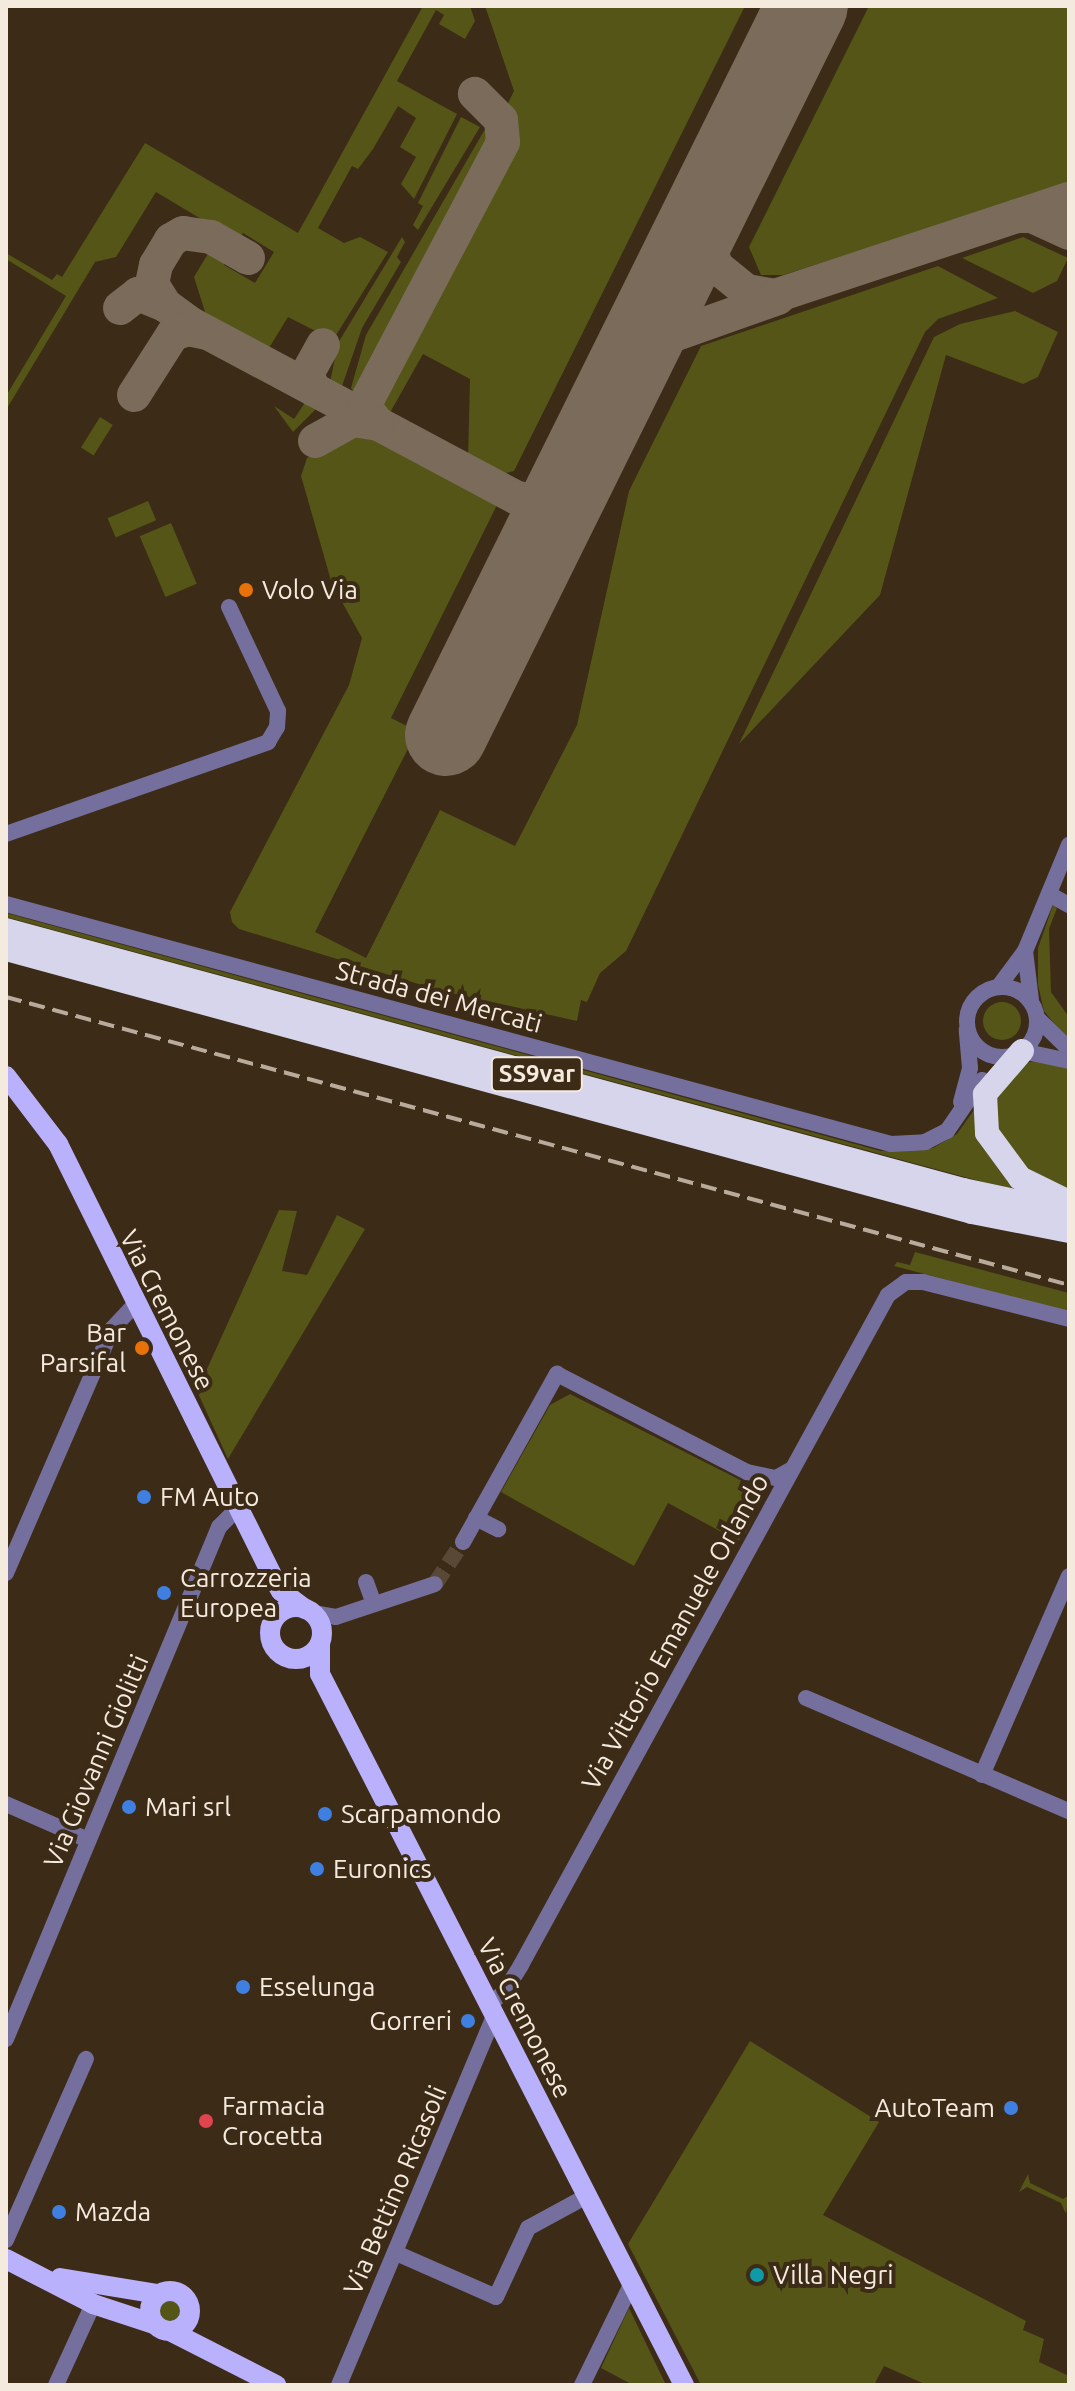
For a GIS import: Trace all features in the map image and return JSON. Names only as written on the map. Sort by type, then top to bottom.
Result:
[{"type":"highway","name":"SS9var","points":[[6,930],[977,1194],[1069,1213]]},
{"type":"highway","name":"SS9var","points":[[6,949],[874,1185],[1069,1231]]},
{"type":"highway","points":[[1017,1054],[987,1089],[982,1109],[987,1133],[1020,1178],[1069,1202]]},
{"type":"highway","points":[[874,1185],[953,1216],[1069,1248]]},
{"type":"main road","name":"Via Cremonese","points":[[6,1076],[58,1144],[271,1574]]},
{"type":"main road","points":[[271,1574],[281,1591],[309,1611],[321,1640],[320,1674],[276,1650],[271,1626],[271,1574]]},
{"type":"main road","points":[[271,1626],[281,1612],[309,1611]]},
{"type":"main road","points":[[291,1659],[308,1656],[321,1640]]},
{"type":"main road","name":"Via Cremonese","points":[[320,1674],[684,2385]]},
{"type":"main road","points":[[6,2259],[93,2304],[163,2328],[276,2385]]},
{"type":"main road","points":[[29,2271],[158,2294],[170,2291],[184,2296],[191,2315],[231,2362]]},
{"type":"main road","points":[[158,2294],[151,2305],[163,2328]]},
{"type":"main road","points":[[163,2328],[184,2327],[191,2315]]},
{"type":"street","points":[[6,834],[268,742],[277,727],[278,711],[229,607]]},
{"type":"street","name":"Strada dei Mercati","points":[[6,897],[895,1137],[933,1130],[960,1104],[970,1068],[966,1018],[977,996],[999,986],[1025,951],[1069,845]]},
{"type":"street","points":[[1049,894],[1069,905]]},
{"type":"street","name":"Strada dei Mercati","points":[[6,904],[891,1144],[925,1142],[947,1131],[988,1073],[1017,1054],[1034,1037],[1038,1019]]},
{"type":"street","points":[[1025,951],[1031,1000],[1038,1019],[1069,1049]]},
{"type":"street","points":[[999,986],[1031,1000]]},
{"type":"street","points":[[967,1030],[989,1055],[1017,1054],[1069,1061]]},
{"type":"street","name":"Via Vittorio Emanuele Orlando","points":[[492,2009],[521,1965],[880,1306],[903,1283],[930,1283],[1069,1319]]},
{"type":"street","points":[[6,1573],[112,1329],[135,1304]]},
{"type":"street","points":[[463,1542],[557,1374],[744,1471],[776,1478],[793,1467]]},
{"type":"street","points":[[744,1471],[766,1492],[765,1518]]},
{"type":"street","name":"Via Giovanni Giolitti","points":[[6,2039],[219,1527],[238,1508]]},
{"type":"street","points":[[476,1518],[498,1529]]},
{"type":"street","points":[[982,1775],[1069,1576]]},
{"type":"street","points":[[366,1582],[374,1604]]},
{"type":"street","points":[[309,1611],[336,1617],[435,1584]]},
{"type":"street","points":[[321,1640],[336,1617]]},
{"type":"street","points":[[806,1698],[1069,1811]]},
{"type":"street","points":[[6,1804],[88,1840]]},
{"type":"street","name":"Via Bettino Ricasoli","points":[[339,2385],[396,2253],[492,2009]]},
{"type":"street","points":[[6,2240],[86,2059]]},
{"type":"street","points":[[396,2253],[496,2297],[528,2228],[587,2196]]},
{"type":"street","points":[[582,2385],[633,2281]]},
{"type":"street","points":[[56,2385],[93,2304]]},
{"type":"shaded area","points":[[423,6],[470,6],[475,21],[465,39],[439,24],[444,15],[436,10],[397,81],[457,114],[414,199],[401,184],[416,157],[400,147],[416,118],[398,106],[358,169],[352,166],[318,228],[344,243],[360,237],[388,252],[333,340],[288,317],[269,348],[206,315],[194,277],[212,247],[228,257],[224,265],[255,283],[274,252],[243,233],[238,241],[156,192],[116,257],[95,262],[6,410],[6,396],[66,296],[6,259],[6,253],[52,280],[57,274],[62,277],[145,143],[298,233]]},
{"type":"shaded area","points":[[485,6],[745,6],[514,471],[495,476],[468,461],[470,379],[423,354],[387,418],[373,411],[372,399],[514,125],[503,113],[514,91]]},
{"type":"shaded area","points":[[869,6],[1069,6],[1069,184],[783,275],[761,275],[749,247]]},
{"type":"shaded area","points":[[461,117],[480,127],[418,230],[413,225],[423,206],[418,203]]},
{"type":"shaded area","points":[[492,117],[497,145],[360,403],[351,388],[366,335]]},
{"type":"shaded area","points":[[402,237],[405,242],[397,257],[401,262],[362,328],[340,392],[329,387],[338,343]]},
{"type":"shaded area","points":[[1023,237],[1068,258],[1057,281],[1033,293],[962,258]]},
{"type":"shaded area","points":[[938,266],[998,298],[938,319],[925,332],[626,951],[600,973],[587,1002],[581,1000],[577,1021],[438,990],[239,929],[232,922],[230,912],[349,685],[362,638],[332,584],[301,476],[307,458],[342,434],[365,428],[500,499],[391,718],[417,731],[315,932],[366,958],[440,810],[515,846],[577,725],[629,491],[701,346]]},
{"type":"shaded area","points":[[1015,311],[1058,332],[1038,377],[1023,384],[946,355],[880,595],[739,744],[934,337],[960,324]]},
{"type":"shaded area","points":[[308,398],[319,406],[293,432],[274,406],[294,419]]},
{"type":"shaded area","points":[[100,417],[113,425],[94,455],[81,448]]},
{"type":"shaded area","points":[[148,501],[156,520],[116,538],[107,518]]},
{"type":"shaded area","points":[[171,523],[197,584],[165,597],[140,536]]},
{"type":"shaded area","points":[[1053,905],[1057,908],[1049,929],[1051,992],[1069,1017],[1069,1042],[1044,1011],[1038,985],[1038,948]]},
{"type":"shaded area","points":[[6,913],[881,1151],[933,1148],[957,1134],[974,1110],[1020,1192],[6,917]]},
{"type":"shaded area","points":[[1002,1002],[1015,1008],[1021,1021],[1015,1034],[1002,1040],[989,1034],[983,1021],[989,1008]]},
{"type":"shaded area","points":[[1034,1061],[1069,1067],[1069,1195],[1052,1189],[1007,1153],[989,1105],[1025,1063]]},
{"type":"shaded area","points":[[279,1210],[297,1211],[282,1271],[307,1275],[337,1215],[365,1229],[228,1459],[197,1391]]},
{"type":"shaded area","points":[[915,1252],[1069,1293],[1069,1312],[894,1266],[897,1262],[910,1265]]},
{"type":"shaded area","points":[[570,1394],[752,1486],[759,1506],[746,1532],[738,1541],[668,1503],[634,1566],[501,1492],[550,1405]]},
{"type":"shaded area","points":[[750,2041],[879,2122],[823,2215],[1026,2321],[1023,2330],[1044,2339],[1039,2362],[1069,2376],[1068,2385],[927,2385],[884,2366],[874,2385],[701,2385],[628,2244]]},
{"type":"shaded area","points":[[1028,2174],[1030,2183],[1063,2199],[1069,2195],[1066,2214],[1061,2203],[1027,2187],[1019,2192]]},
{"type":"shaded area","points":[[166,2301],[174,2301],[181,2312],[174,2323],[166,2323],[159,2316],[159,2308]]},
{"type":"shaded area","points":[[629,2308],[666,2385],[633,2385],[601,2368]]},
{"type":"taxiway","points":[[378,424],[364,406],[503,142],[501,120],[475,94]]},
{"type":"taxiway","points":[[711,201],[702,230],[717,267],[747,291],[775,296],[1069,199]]},
{"type":"taxiway","points":[[1017,216],[1032,216],[1069,233]]},
{"type":"taxiway","points":[[248,258],[211,237],[183,233],[171,240],[156,265],[152,284],[165,305],[193,325],[517,498],[548,502],[571,483]]},
{"type":"taxiway","points":[[120,308],[138,294],[165,305]]},
{"type":"taxiway","points":[[608,408],[640,360],[668,337],[778,298]]},
{"type":"taxiway","points":[[134,395],[173,334],[188,329],[207,333]]},
{"type":"taxiway","points":[[314,390],[307,374],[323,345]]},
{"type":"taxiway","points":[[315,441],[353,420],[377,424]]},
{"type":"runway","points":[[446,735],[807,6]]},
{"type":"tunnel","points":[[435,1584],[463,1542]]},
{"type":"railway","points":[[6,997],[1069,1285]]},
{"type":"place","name":"Volo Via","points":[[246,590]]},
{"type":"place","name":"Bar Parsifal","points":[[142,1348]]},
{"type":"place","name":"FM Auto","points":[[144,1497]]},
{"type":"place","name":"Carrozzeria Europea","points":[[164,1593]]},
{"type":"place","name":"Mari srl","points":[[129,1807]]},
{"type":"place","name":"Scarpamondo","points":[[325,1814]]},
{"type":"place","name":"Euronics","points":[[317,1869]]},
{"type":"place","name":"Esselunga","points":[[243,1987]]},
{"type":"place","name":"Gorreri","points":[[468,2021]]},
{"type":"place","name":"AutoTeam","points":[[1011,2108]]},
{"type":"place","name":"Farmacia Crocetta","points":[[206,2121]]},
{"type":"place","name":"Mazda","points":[[59,2212]]},
{"type":"place","name":"Villa Negri","points":[[757,2275]]}]
